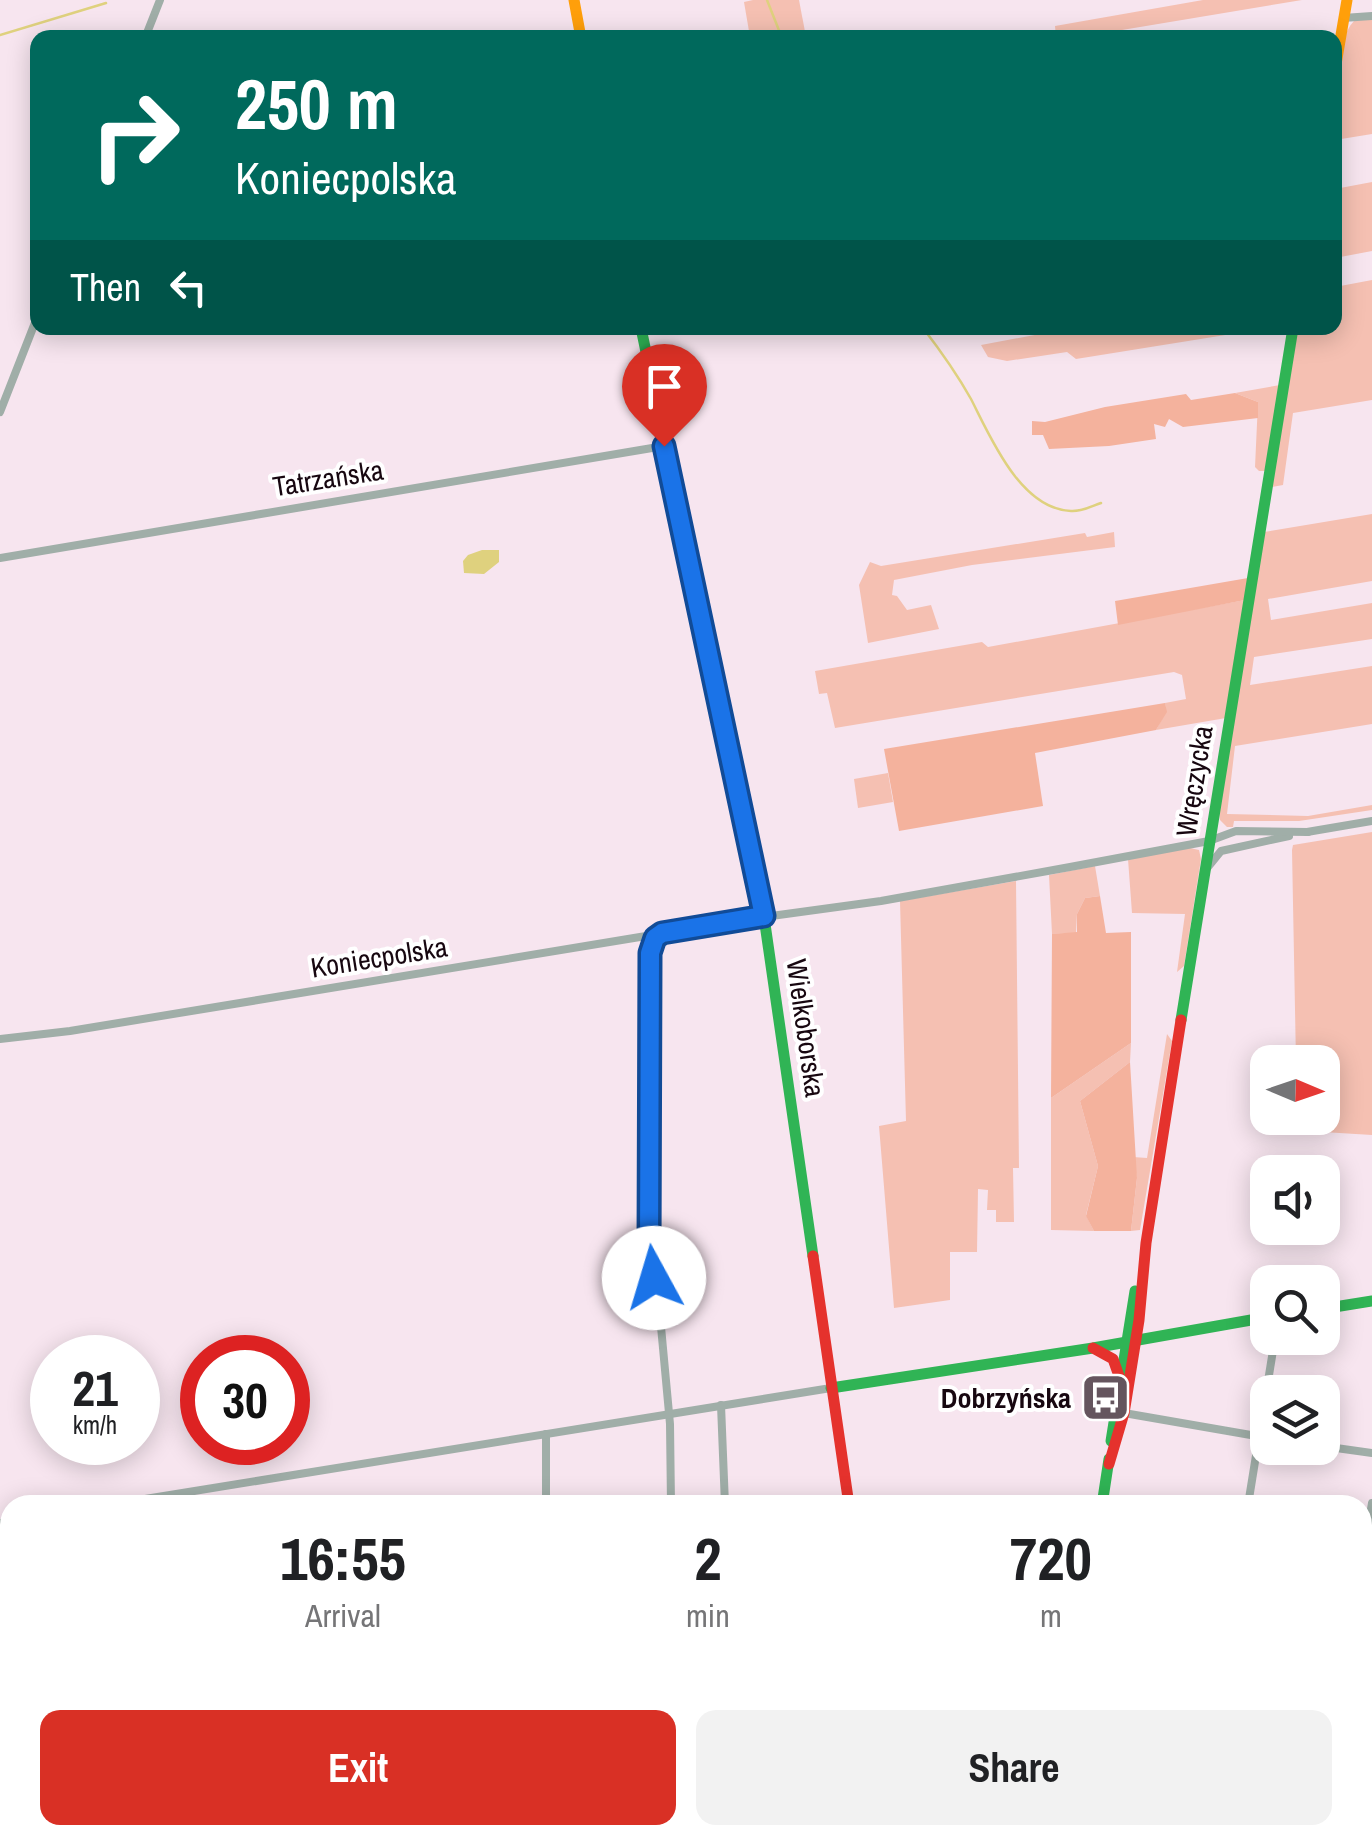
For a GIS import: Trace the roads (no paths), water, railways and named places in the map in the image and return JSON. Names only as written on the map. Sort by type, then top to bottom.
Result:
[{"type":"street","points":[[148,30],[160,0]]},
{"type":"street","points":[[574,0],[580,30]]},
{"type":"street","points":[[1342,30],[1346,0]]},
{"type":"street","points":[[1344,18],[1372,16]]},
{"type":"street","points":[[0,412],[30,335]]},
{"type":"street","name":"Wielkoborska","points":[[643,335],[764,916],[848,1495]]},
{"type":"street","name":"Wręczycka","points":[[1104,1495],[1119,1378],[1130,1341],[1292,335]]},
{"type":"street","name":"Tatrzańska","points":[[0,558],[664,446]]},
{"type":"street","points":[[1214,808],[1222,826],[1236,831],[1308,832]]},
{"type":"street","points":[[1204,874],[1216,854],[1234,846],[1372,821]]},
{"type":"street","points":[[1209,841],[1236,831]]},
{"type":"street","points":[[1209,841],[1234,846]]},
{"type":"street","name":"Koniecpolska","points":[[0,1039],[106,1026],[646,936],[655,938],[662,933],[880,901],[1209,841]]},
{"type":"street","points":[[655,938],[650,953],[649,1251],[659,1306],[671,1495]]},
{"type":"street","points":[[1340,1306],[1372,1301]]},
{"type":"street","points":[[170,1495],[1250,1321]]},
{"type":"street","name":"Wręczycka","points":[[1109,1464],[1124,1413],[1133,1354],[1130,1341]]},
{"type":"street","points":[[1093,1348],[1112,1360],[1119,1378]]},
{"type":"street","points":[[720,1406],[724,1495]]},
{"type":"street","points":[[1124,1413],[1250,1435]]},
{"type":"street","points":[[546,1434],[546,1495]]},
{"type":"street","points":[[1340,1449],[1372,1454]]},
{"type":"street","points":[[1250,1495],[1257,1465]]},
{"type":"waterway","points":[[767,0],[779,30]]},
{"type":"waterway","points":[[0,35],[106,3]]},
{"type":"waterway","points":[[928,335],[1022,484],[1053,507],[1075,511],[1101,503]]},
{"type":"place","name":"Dobrzyńska","points":[[1106,1398]]}]
